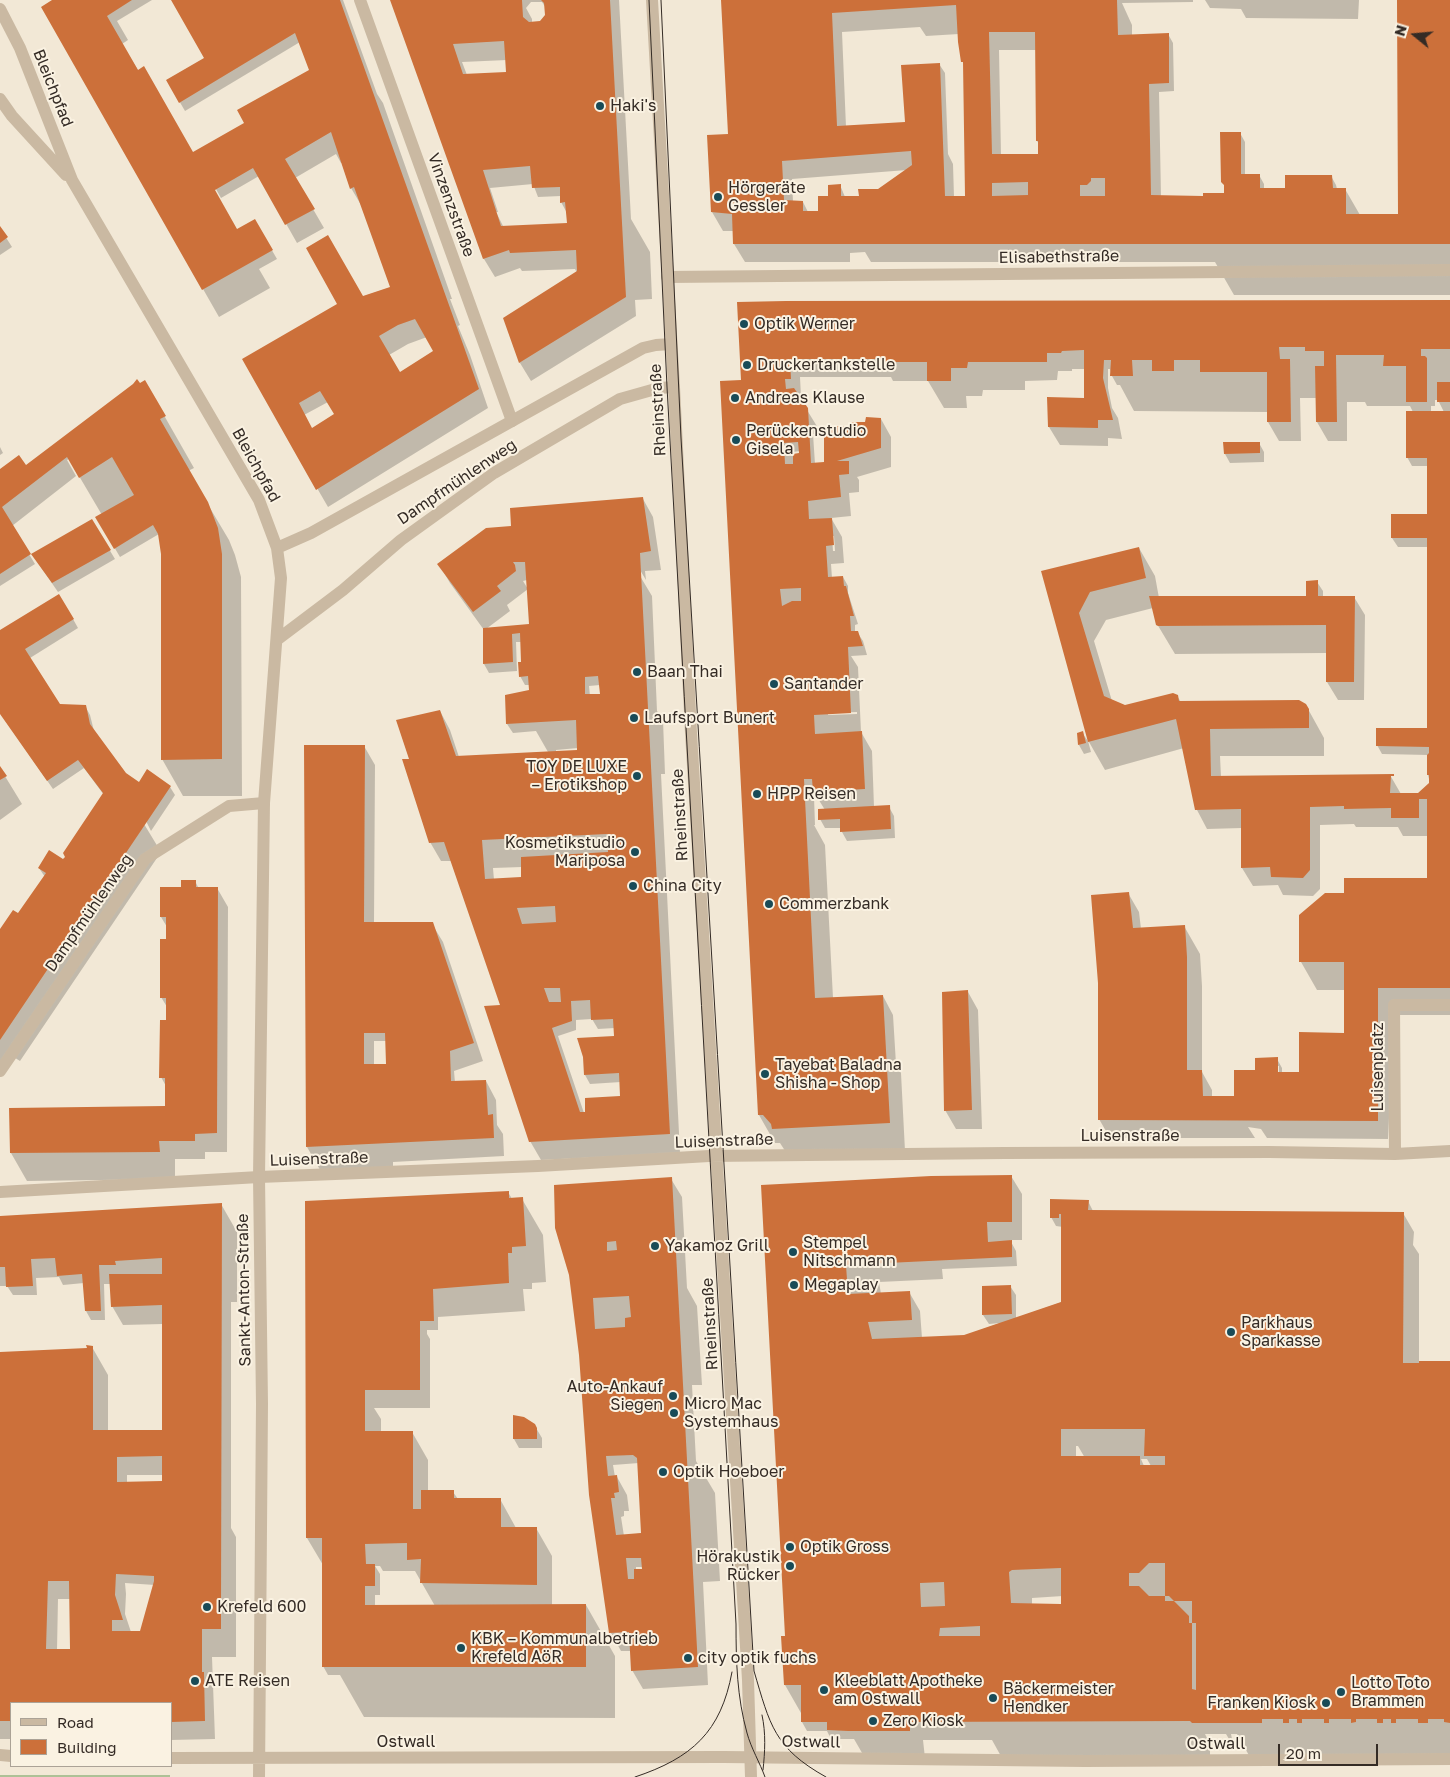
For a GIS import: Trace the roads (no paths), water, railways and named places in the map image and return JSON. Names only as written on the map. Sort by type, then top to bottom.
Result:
[{"type":"street","name":"Vinzenzstraße","points":[[360,0],[512,420]]},
{"type":"street","name":"Rheinstraße","points":[[652,0],[672,344],[691,732],[752,1777]]},
{"type":"street","name":"Bleichpfad","points":[[0,9],[20,48],[72,180],[259,500],[276,548],[282,578],[264,803]]},
{"type":"street","name":"Bleichpfad","points":[[0,99],[12,116],[72,180]]},
{"type":"street","name":"Elisabethstraße","points":[[668,277],[1450,270]]},
{"type":"street","name":"Dampfmühlenweg","points":[[276,548],[311,534],[643,348],[672,344]]},
{"type":"street","name":"Dampfmühlenweg","points":[[278,640],[344,590],[401,540],[494,473],[620,400],[659,388],[674,387]]},
{"type":"street","name":"Dampfmühlenweg","points":[[0,1071],[145,859],[228,806],[264,803]]},
{"type":"street","name":"Sankt-Anton-Straße","points":[[259,1777],[262,1404],[259,1177],[264,803]]},
{"type":"street","name":"Luisenplatz","points":[[1395,1154],[1394,1005],[1450,1005]]},
{"type":"street","name":"Luisenstraße","points":[[0,1192],[259,1177],[526,1167],[716,1156],[1269,1152],[1395,1154],[1450,1151]]},
{"type":"street","name":"Ostwall","points":[[172,1758],[1450,1759]]},
{"type":"tram line","points":[[649,0],[667,387],[737,1666],[739,1693],[747,1733],[765,1777]]},
{"type":"tram line","points":[[661,0],[681,438],[754,1671],[770,1721],[776,1733],[795,1756],[826,1777]]},
{"type":"tram line","points":[[635,1777],[673,1761],[701,1740],[712,1727],[720,1711],[732,1672]]},
{"type":"tram line","points":[[762,1715],[765,1742],[763,1770]]},
{"type":"place","name":"Haki's","points":[[600,106]]},
{"type":"place","name":"Hörgeräte Gessler","points":[[718,197]]},
{"type":"place","name":"Optik Werner","points":[[744,324]]},
{"type":"place","name":"Druckertankstelle","points":[[747,365]]},
{"type":"place","name":"Andreas Klause","points":[[735,398]]},
{"type":"place","name":"Perückenstudio Gisela","points":[[736,440]]},
{"type":"place","name":"Baan Thai","points":[[637,672]]},
{"type":"place","name":"Santander","points":[[774,684]]},
{"type":"place","name":"Laufsport Bunert","points":[[634,718]]},
{"type":"place","name":"TOY DE LUXE – Erotikshop","points":[[637,776]]},
{"type":"place","name":"HPP Reisen","points":[[757,794]]},
{"type":"place","name":"Kosmetikstudio Mariposa","points":[[635,852]]},
{"type":"place","name":"China City","points":[[633,886]]},
{"type":"place","name":"Commerzbank","points":[[769,904]]},
{"type":"place","name":"Tayebat Baladna Shisha - Shop","points":[[765,1074]]},
{"type":"place","name":"Yakamoz Grill","points":[[655,1246]]},
{"type":"place","name":"Stempel Nitschmann","points":[[793,1252]]},
{"type":"place","name":"Megaplay","points":[[794,1285]]},
{"type":"place","name":"Parkhaus Sparkasse","points":[[1231,1332]]},
{"type":"place","name":"Auto-Ankauf Siegen","points":[[673,1396]]},
{"type":"place","name":"Micro Mac Systemhaus","points":[[674,1413]]},
{"type":"place","name":"Optik Hoeboer","points":[[663,1472]]},
{"type":"place","name":"Optik Gross","points":[[790,1547]]},
{"type":"place","name":"Hörakustik Rücker","points":[[790,1566]]},
{"type":"place","name":"Krefeld 600","points":[[207,1607]]},
{"type":"place","name":"KBK – Kommunalbetrieb Krefeld AöR","points":[[461,1648]]},
{"type":"place","name":"city optik fuchs","points":[[688,1658]]},
{"type":"place","name":"ATE Reisen","points":[[195,1681]]},
{"type":"place","name":"Kleeblatt Apotheke am Ostwall","points":[[824,1690]]},
{"type":"place","name":"Lotto Toto Brammen","points":[[1341,1692]]},
{"type":"place","name":"Bäckermeister Hendker","points":[[993,1698]]},
{"type":"place","name":"Franken Kiosk","points":[[1326,1703]]},
{"type":"place","name":"Zero Kiosk","points":[[873,1721]]}]
